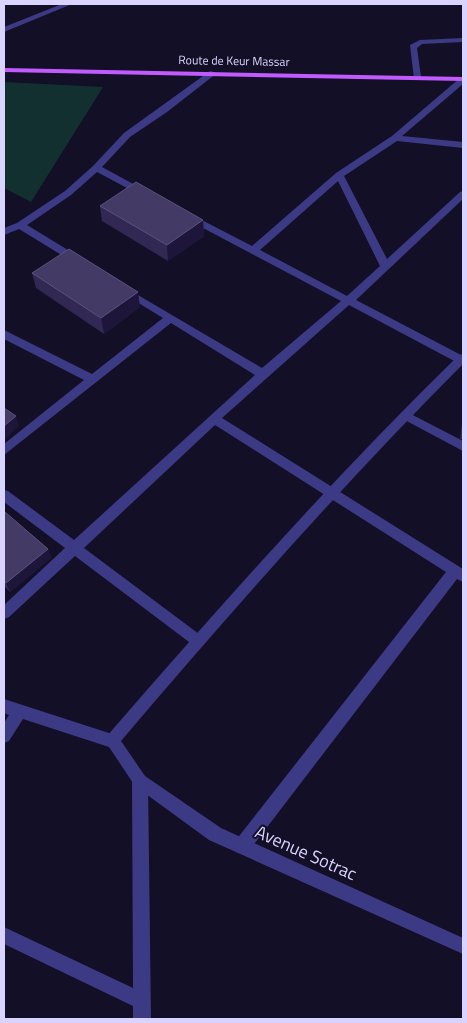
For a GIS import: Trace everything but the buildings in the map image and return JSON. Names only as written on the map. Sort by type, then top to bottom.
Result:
[{"type":"main road","name":"Route de Keur Massar","points":[[4,70],[416,77],[463,80]]},
{"type":"street","points":[[4,30],[68,4]]},
{"type":"street","points":[[416,77],[413,47],[420,42],[463,40]]},
{"type":"street","points":[[4,232],[20,225],[68,194],[127,135],[213,73]]},
{"type":"street","points":[[253,251],[339,175],[396,138],[463,80]]},
{"type":"street","points":[[396,138],[463,145]]},
{"type":"street","points":[[96,168],[157,200]]},
{"type":"street","points":[[339,175],[385,266]]},
{"type":"street","points":[[4,613],[262,374],[348,301],[463,194]]},
{"type":"street","points":[[112,741],[198,641],[334,495],[405,415],[462,359],[183,214]]},
{"type":"street","points":[[20,225],[87,266]]},
{"type":"street","points":[[120,287],[262,374]]},
{"type":"street","points":[[4,450],[170,318]]},
{"type":"street","points":[[4,334],[93,380]]},
{"type":"street","points":[[405,415],[463,446]]},
{"type":"street","points":[[214,420],[459,573],[242,846]]},
{"type":"street","points":[[4,495],[198,641]]},
{"type":"street","points":[[4,706],[112,741],[140,782],[140,1000],[142,1019]]},
{"type":"street","points":[[4,736],[18,712]]},
{"type":"street","name":"Avenue Sotrac","points":[[140,782],[215,834],[463,946]]},
{"type":"street","points":[[4,935],[140,1000]]},
{"type":"green space","points":[[4,82],[103,87],[31,202],[4,188]]}]
